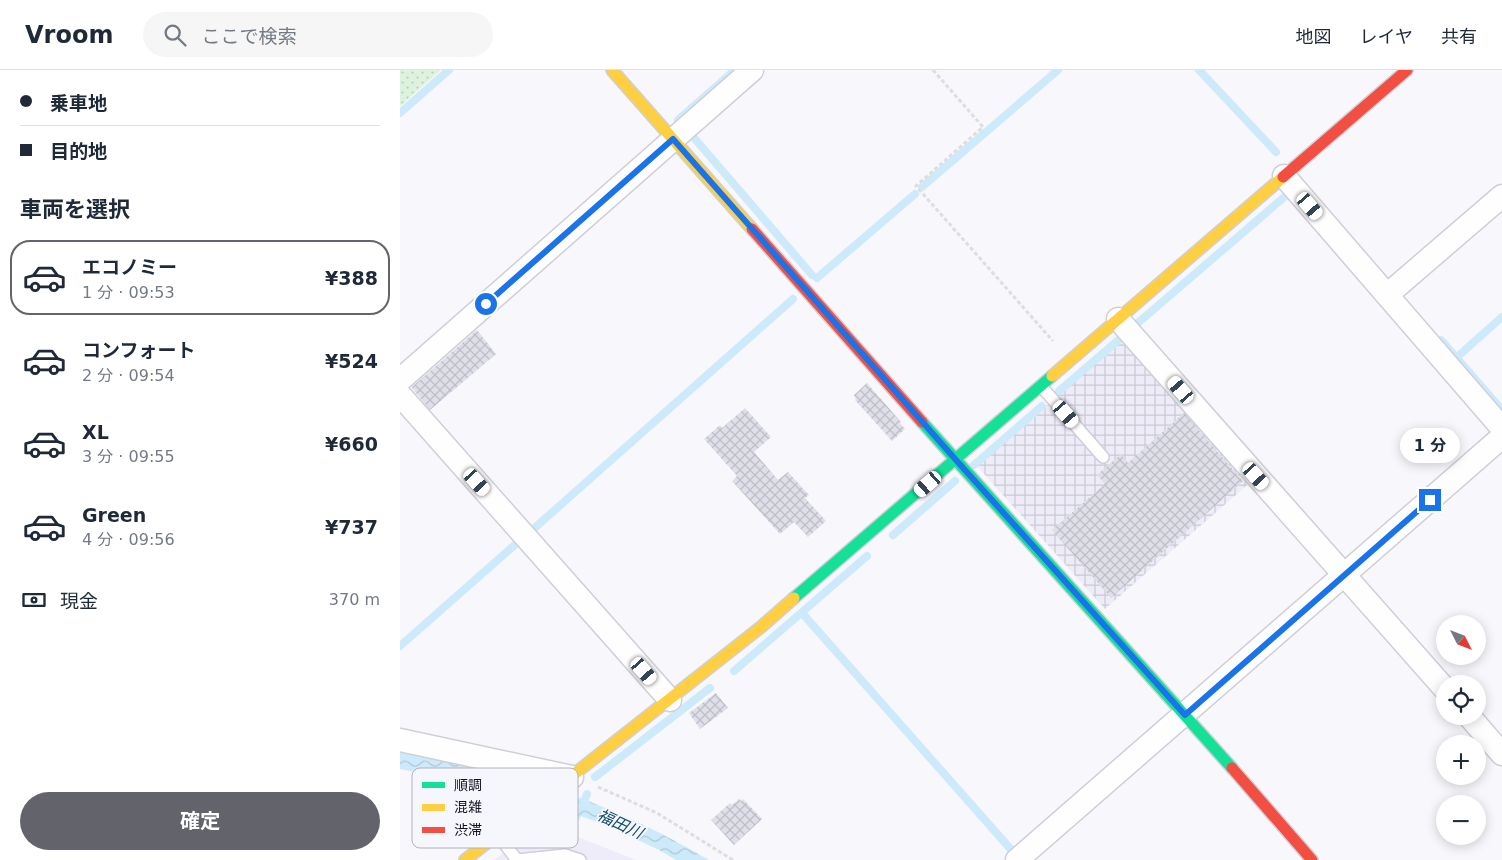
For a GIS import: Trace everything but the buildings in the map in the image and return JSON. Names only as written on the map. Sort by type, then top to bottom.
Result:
[{"type":"street","points":[[612,70],[1312,860]]},
{"type":"street","points":[[400,380],[752,70]]},
{"type":"street","points":[[578,773],[762,627],[1407,70]]},
{"type":"street","points":[[1284,176],[1502,428]]},
{"type":"street","points":[[1387,295],[1502,196]]},
{"type":"street","points":[[1118,319],[1436,679]]},
{"type":"street","points":[[400,395],[670,700]]},
{"type":"street","points":[[1018,860],[1502,437]]},
{"type":"street","points":[[1477,725],[1502,754]]},
{"type":"street","points":[[400,740],[522,768]]},
{"type":"street","points":[[466,860],[481,848]]},
{"type":"lane","points":[[1041,386],[1103,457]]},
{"type":"lane","points":[[508,848],[517,860],[562,857],[580,860]]},
{"type":"path","points":[[934,70],[983,127],[916,186],[1071,361]]},
{"type":"path","points":[[578,782],[657,812],[733,860]]},
{"type":"shaded area","points":[[1127,336],[1253,480],[1105,609],[977,466]]},
{"type":"shaded area","points":[[578,837],[636,860],[494,860],[510,848],[578,848]]},
{"type":"green space","points":[[400,70],[441,70],[400,106]]},
{"type":"water","points":[[400,752],[483,768],[412,768],[412,772],[400,769]]},
{"type":"water","name":"福田川","points":[[578,797],[663,834],[709,860],[676,860],[608,826],[581,816],[578,822]]},
{"type":"waterway","points":[[400,113],[449,70]]},
{"type":"waterway","points":[[678,120],[735,70]]},
{"type":"waterway","points":[[922,187],[1058,70]]},
{"type":"waterway","points":[[1199,70],[1276,152]]},
{"type":"waterway","points":[[689,132],[812,275]]},
{"type":"waterway","points":[[1132,328],[1289,193]]},
{"type":"waterway","points":[[817,278],[915,194]]},
{"type":"waterway","points":[[530,532],[793,299]]},
{"type":"waterway","points":[[1456,358],[1502,317]]},
{"type":"waterway","points":[[1059,391],[1123,336]]},
{"type":"waterway","points":[[1441,340],[1502,410]]},
{"type":"waterway","points":[[974,465],[1042,406]]},
{"type":"waterway","points":[[893,535],[955,481]]},
{"type":"waterway","points":[[400,646],[517,543]]},
{"type":"waterway","points":[[734,671],[867,556]]},
{"type":"waterway","points":[[802,613],[1015,854]]},
{"type":"waterway","points":[[595,777],[710,688]]},
{"type":"waterway","points":[[582,806],[587,794]]},
{"type":"traffic: fast","points":[[794,598],[1052,376]]},
{"type":"traffic: fast","points":[[922,422],[1232,768]]},
{"type":"traffic: slow","points":[[612,70],[752,229]]},
{"type":"traffic: slow","points":[[1052,376],[1283,177]]},
{"type":"traffic: slow","points":[[578,771],[761,627],[794,598]]},
{"type":"traffic: slow","points":[[465,860],[480,848]]},
{"type":"traffic: jam","points":[[1283,177],[1407,70]]},
{"type":"traffic: jam","points":[[752,229],[922,422]]},
{"type":"traffic: jam","points":[[1232,768],[1312,860]]},
{"type":"route","points":[[486,304],[673,139],[956,460],[1185,715],[1430,500]]}]
